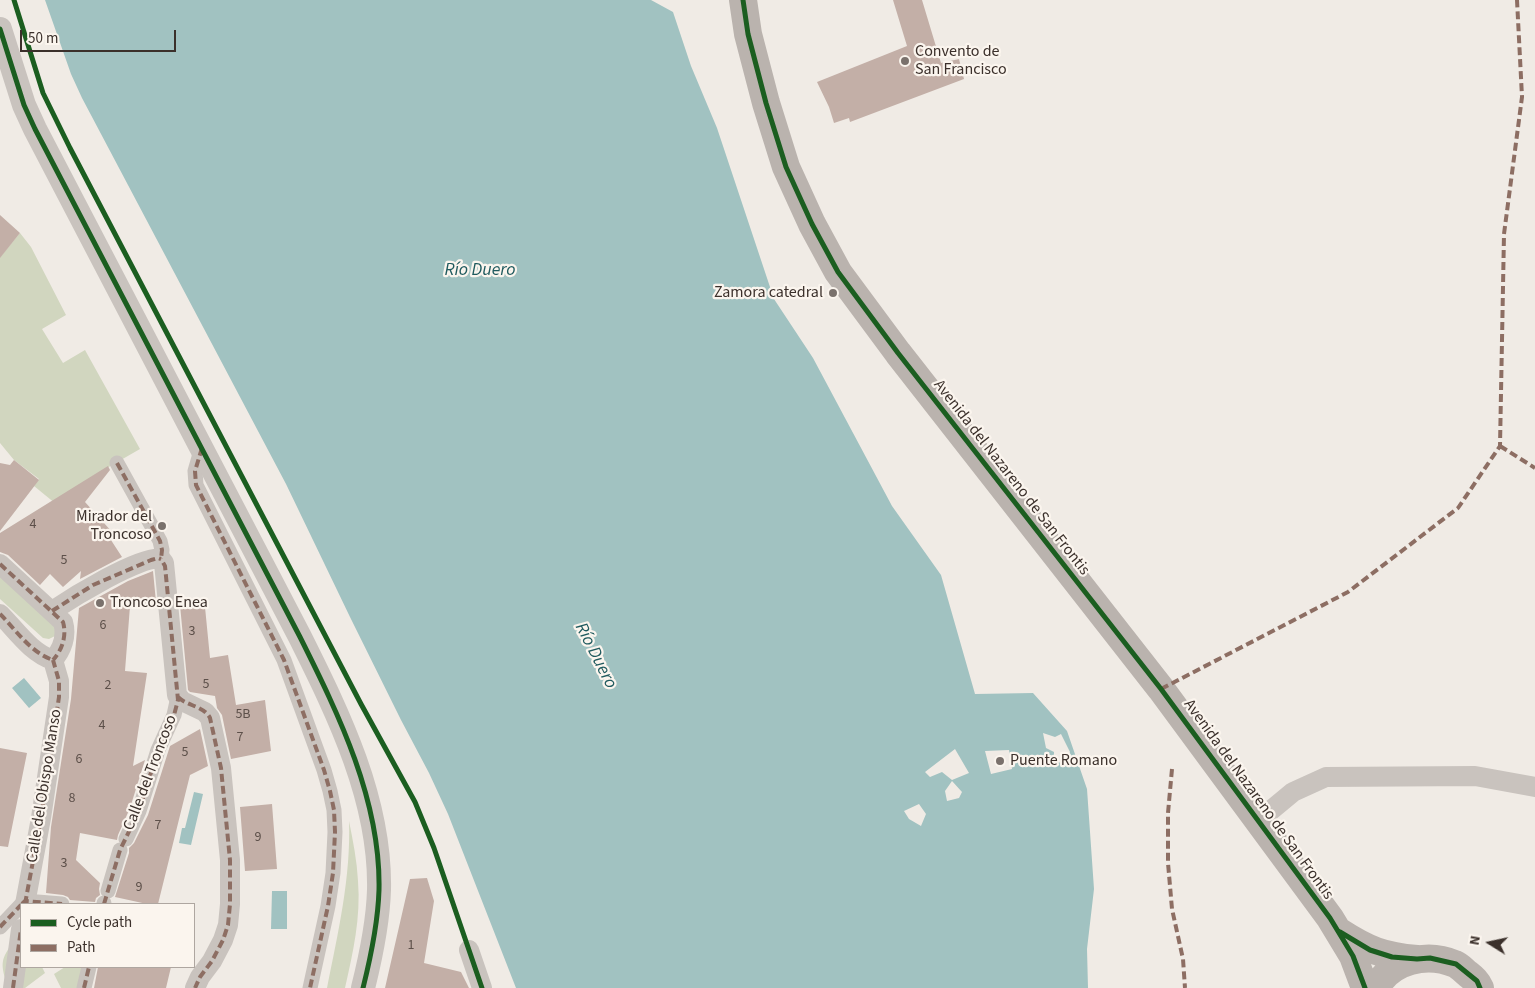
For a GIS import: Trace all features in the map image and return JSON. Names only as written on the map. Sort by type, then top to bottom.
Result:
[{"type":"main road","name":"Avenida del Nazareno de San Frontis","points":[[743,0],[748,34],[766,103],[786,167],[812,224],[838,272],[898,352],[1162,690],[1338,931],[1353,956],[1365,988]]},
{"type":"main road","name":"Avenida del Nazareno de San Frontis","points":[[1338,931],[1370,950],[1392,956],[1417,959],[1430,958],[1456,964],[1477,981],[1480,988]]},
{"type":"main road","points":[[1376,988],[1396,967],[1417,959]]},
{"type":"street","points":[[0,28],[24,105],[35,129],[202,447],[325,687],[346,737],[366,796],[377,853],[379,891],[375,932],[363,988]]},
{"type":"street","points":[[202,447],[196,471],[196,485],[284,660],[324,770],[334,810],[334,873],[310,988]]},
{"type":"street","points":[[52,611],[93,585],[154,558],[160,559],[162,550],[160,541],[117,462]]},
{"type":"street","name":"Calle del Troncoso","points":[[105,900],[123,845],[140,809],[158,750],[174,715],[178,697],[165,566],[160,559]]},
{"type":"street","points":[[0,564],[63,622],[65,627],[62,648],[56,668],[35,650],[0,614]]},
{"type":"street","name":"Calle del Obispo Manso","points":[[24,902],[41,818],[59,697],[56,668]]},
{"type":"street","points":[[178,697],[182,701],[205,712],[210,718],[221,768],[230,860],[228,926],[219,948],[199,979],[196,988]]},
{"type":"street","points":[[1258,821],[1293,792],[1326,777],[1475,776],[1535,787]]},
{"type":"street","points":[[24,902],[43,903]]},
{"type":"street","points":[[0,927],[20,906]]},
{"type":"street","points":[[13,988],[20,936]]},
{"type":"street","points":[[469,950],[482,988]]},
{"type":"street","points":[[84,988],[89,968]]},
{"type":"green space","points":[[20,233],[31,247],[66,315],[42,329],[63,363],[85,350],[140,449],[93,476],[56,504],[34,486],[39,479],[14,460],[0,443],[0,257]]},
{"type":"green space","points":[[0,575],[55,625],[55,636],[49,639],[43,638],[0,599]]},
{"type":"green space","points":[[349,821],[356,858],[359,894],[356,935],[345,988],[327,988],[346,884]]},
{"type":"green space","points":[[15,940],[8,987],[3,962],[6,952]]},
{"type":"green space","points":[[22,968],[42,968],[45,973],[25,988],[19,988]]},
{"type":"green space","points":[[63,968],[83,968],[78,988],[61,988],[54,974]]},
{"type":"water","name":"Río Duero","points":[[45,0],[651,0],[673,12],[691,66],[717,128],[774,299],[813,358],[892,506],[941,575],[975,694],[1033,693],[1067,731],[1087,789],[1094,889],[1087,949],[1088,988],[516,988],[448,814],[429,773],[350,617],[286,484],[71,74]],"holes":[[[1043,733],[1055,737],[1061,734],[1070,752],[1065,764],[1054,761],[1054,752],[1046,748]],[[955,749],[969,773],[952,780],[942,772],[930,777],[925,772]],[[1009,750],[1012,769],[991,774],[985,751]],[[952,781],[962,792],[959,798],[947,801],[945,791]],[[919,804],[926,814],[921,826],[909,819],[904,811]]]},
{"type":"water","points":[[24,678],[41,698],[29,708],[12,688]]},
{"type":"water","points":[[194,792],[203,794],[191,845],[179,843],[182,828],[185,828]]},
{"type":"water","points":[[272,891],[287,891],[287,929],[271,929]]},
{"type":"building","name":"Convento de San Francisco","points":[[893,0],[922,0],[941,63],[959,59],[964,79],[850,122],[849,118],[834,123],[829,107],[817,82],[907,46]]},
{"type":"building","points":[[0,215],[20,233],[0,258]]},
{"type":"building","points":[[14,460],[39,480],[0,531],[0,463],[10,465]]},
{"type":"building","points":[[108,466],[110,470],[85,502],[113,533],[109,537],[122,557],[80,579],[81,571],[63,587],[50,574],[40,585],[8,555],[0,552],[0,533]]},
{"type":"building","points":[[153,571],[156,602],[130,606],[125,671],[147,673],[133,766],[145,760],[130,808],[117,840],[80,833],[76,860],[100,883],[100,895],[96,898],[95,902],[70,900],[63,895],[46,893],[51,827],[71,699],[79,608],[128,581]]},
{"type":"building","points":[[195,604],[205,607],[210,658],[228,655],[236,705],[265,700],[271,751],[231,759],[222,715],[217,708],[215,696],[190,692],[188,690],[180,605]]},
{"type":"building","points":[[200,729],[208,766],[190,775],[158,903],[142,903],[115,897],[129,848],[134,843],[148,815],[170,746]]},
{"type":"building","points":[[0,748],[27,753],[8,847],[0,846]]},
{"type":"building","points":[[272,804],[277,869],[245,871],[240,807]]},
{"type":"building","points":[[427,878],[434,901],[424,963],[461,972],[469,988],[385,988],[410,879]]},
{"type":"building","points":[[98,968],[171,968],[166,988],[94,988]]},
{"type":"marked path","points":[[1161,689],[1348,592],[1458,508],[1500,446],[1504,234],[1522,97],[1517,0]]},
{"type":"marked path","points":[[1500,446],[1535,468]]},
{"type":"marked path","points":[[202,448],[195,471],[196,485],[284,660],[324,770],[334,810],[333,873],[328,906],[310,988]]},
{"type":"marked path","points":[[117,463],[160,541],[161,559]]},
{"type":"marked path","points":[[52,611],[93,585],[151,560],[161,559]]},
{"type":"marked path","points":[[104,903],[120,850],[139,811],[158,750],[174,715],[178,700],[165,566],[161,559]]},
{"type":"marked path","points":[[0,564],[63,622],[63,642],[53,660]]},
{"type":"marked path","points":[[0,614],[31,647],[53,660]]},
{"type":"marked path","points":[[25,903],[41,818],[59,697],[59,681],[53,660]]},
{"type":"marked path","points":[[178,697],[200,708],[210,718],[221,768],[230,860],[228,925],[223,940],[195,988]]},
{"type":"marked path","points":[[1172,769],[1168,813],[1168,863],[1172,909],[1183,959],[1185,988]]},
{"type":"marked path","points":[[23,903],[25,901],[50,903]]},
{"type":"marked path","points":[[0,927],[20,906]]},
{"type":"marked path","points":[[13,988],[20,936]]},
{"type":"marked path","points":[[84,988],[89,968]]},
{"type":"cycle path","points":[[14,0],[43,93],[70,148],[361,704],[415,802],[434,848],[482,988]]},
{"type":"cycle path","points":[[743,0],[748,34],[766,103],[786,167],[812,224],[838,272],[898,353],[1161,689],[1330,918],[1353,956],[1365,988]]},
{"type":"cycle path","points":[[0,29],[24,105],[35,129],[300,637],[343,728],[355,759],[373,824],[378,857],[379,890],[377,915],[374,939],[363,988]]},
{"type":"cycle path","points":[[1340,932],[1370,950],[1392,957],[1430,958],[1456,964],[1477,981],[1480,988]]},
{"type":"place","name":"Convento de San Francisco","points":[[905,61]]},
{"type":"place","name":"Zamora catedral","points":[[833,293]]},
{"type":"place","name":"Mirador del Troncoso","points":[[162,526]]},
{"type":"place","name":"Troncoso Enea","points":[[100,603]]},
{"type":"place","name":"Puente Romano","points":[[1000,761]]}]
